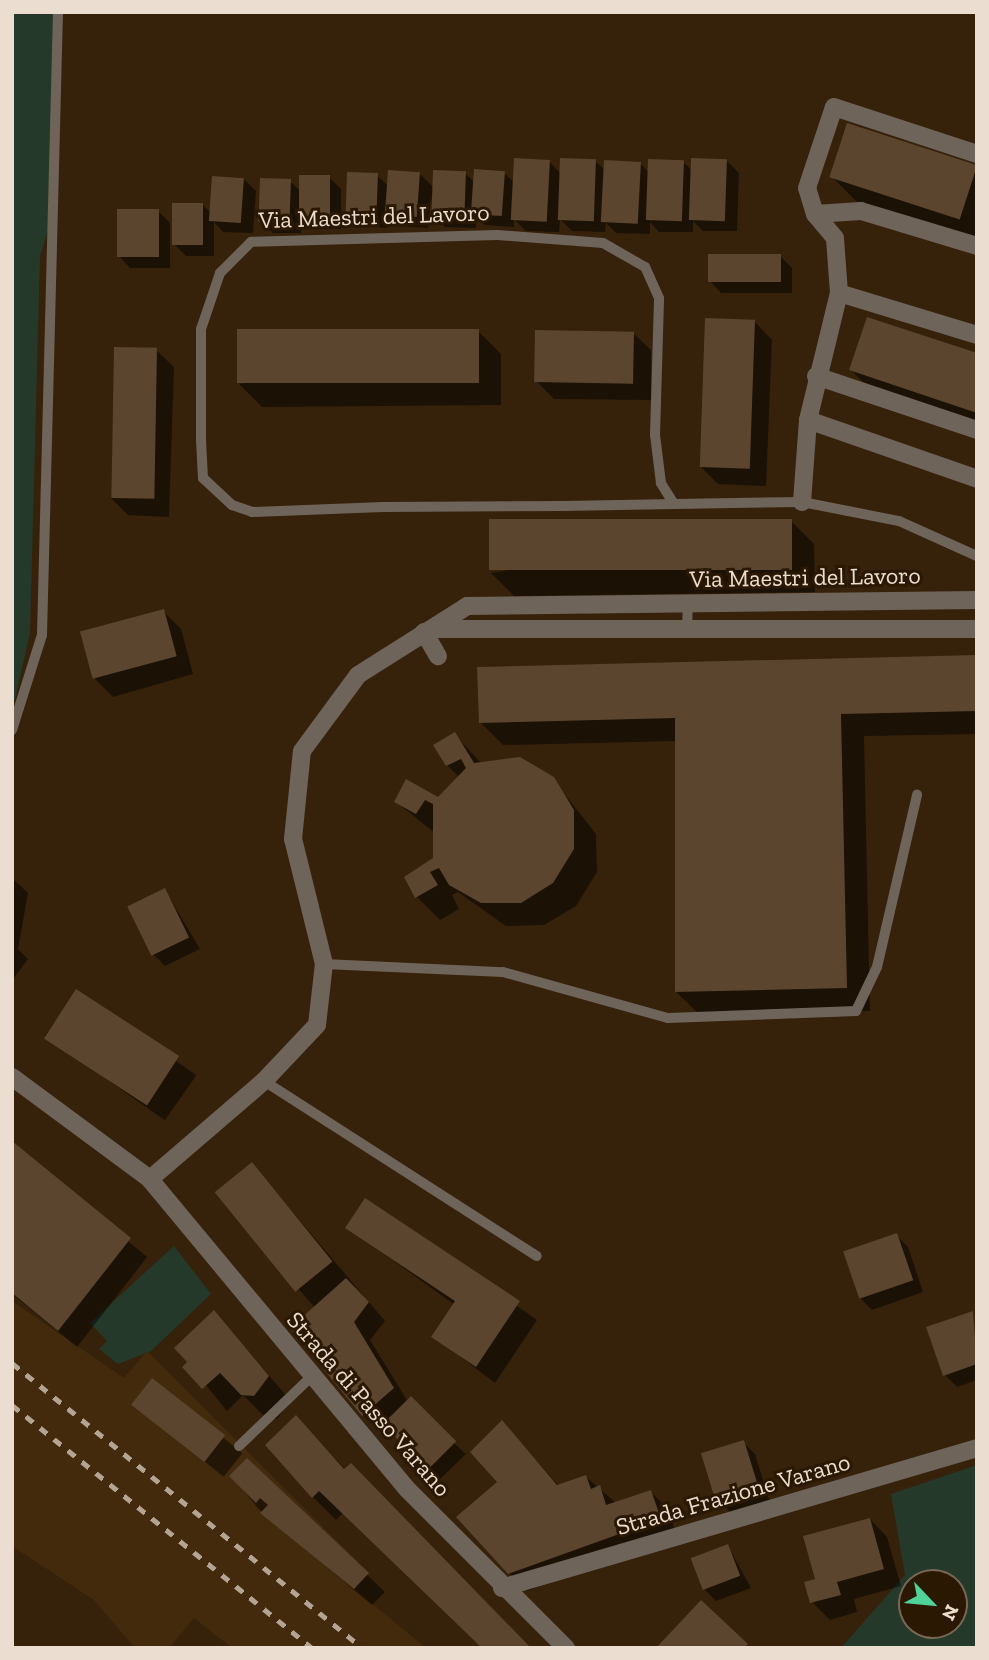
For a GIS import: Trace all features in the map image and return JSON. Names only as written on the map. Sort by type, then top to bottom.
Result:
[{"type":"street","points":[[802,502],[808,420],[816,376],[839,293],[835,238],[815,214],[807,188],[834,107],[977,154]]},
{"type":"street","points":[[815,214],[861,211],[977,247]]},
{"type":"street","points":[[839,293],[977,335]]},
{"type":"street","points":[[816,376],[977,430]]},
{"type":"street","points":[[808,420],[977,479]]},
{"type":"street","name":"Via Maestri del Lavoro","points":[[150,1179],[264,1081],[317,1025],[324,964],[293,839],[302,751],[358,675],[467,606],[490,603],[977,600]]},
{"type":"street","points":[[438,656],[428,630],[977,629]]},
{"type":"street","points":[[12,1077],[150,1179]]},
{"type":"street","name":"Strada di Passo Varano","points":[[150,1179],[310,1378],[502,1588],[566,1648]]},
{"type":"street","name":"Strada Frazione Varano","points":[[502,1588],[977,1448]]},
{"type":"lane","points":[[12,730],[42,635],[58,12]]},
{"type":"lane","name":"Via Maestri del Lavoro","points":[[674,504],[661,483],[655,435],[659,298],[645,267],[603,243],[497,235],[251,242],[220,273],[201,329],[203,478],[232,505],[252,512],[383,507],[674,504],[802,502],[899,521],[977,556]]},
{"type":"lane","points":[[687,630],[688,603]]},
{"type":"lane","points":[[324,964],[503,972],[668,1018],[856,1011],[877,967],[917,795]]},
{"type":"lane","points":[[264,1081],[537,1256]]},
{"type":"lane","points":[[239,1446],[310,1378]]},
{"type":"shaded area","points":[[12,1301],[124,1378],[147,1351],[369,1573],[354,1589],[426,1648],[232,1648],[194,1618],[169,1648],[135,1648],[94,1600],[12,1546]]},
{"type":"green space","points":[[12,12],[63,12],[52,217],[40,256],[30,633],[12,712]]},
{"type":"green space","points":[[174,1246],[211,1294],[151,1351],[118,1364],[99,1349],[107,1341],[90,1323]]},
{"type":"green space","points":[[977,1465],[977,1648],[841,1648],[898,1583],[898,1639],[968,1639],[968,1569],[904,1569],[891,1494]]},
{"type":"building","points":[[847,123],[977,165],[960,220],[829,177]]},
{"type":"building","points":[[514,158],[550,160],[547,222],[511,220]]},
{"type":"building","points":[[560,158],[596,159],[594,221],[558,220]]},
{"type":"building","points":[[691,158],[727,159],[725,221],[689,220]]},
{"type":"building","points":[[648,159],[684,160],[682,221],[646,220]]},
{"type":"building","points":[[604,160],[641,162],[638,224],[601,222]]},
{"type":"building","points":[[474,169],[505,171],[502,216],[471,214]]},
{"type":"building","points":[[388,170],[420,172],[417,217],[385,215]]},
{"type":"building","points":[[433,170],[466,171],[464,217],[431,216]]},
{"type":"building","points":[[347,172],[378,173],[376,216],[345,215]]},
{"type":"building","points":[[299,175],[330,175],[330,218],[299,218]]},
{"type":"building","points":[[212,176],[244,178],[241,223],[209,221]]},
{"type":"building","points":[[260,178],[291,179],[289,223],[258,222]]},
{"type":"building","points":[[172,203],[203,203],[203,245],[172,245]]},
{"type":"building","points":[[117,209],[159,209],[159,257],[117,257]]},
{"type":"building","points":[[708,254],[781,254],[781,282],[708,282]]},
{"type":"building","points":[[867,317],[977,353],[977,413],[849,370]]},
{"type":"building","points":[[705,318],[755,320],[750,469],[700,467]]},
{"type":"building","points":[[237,329],[479,329],[479,383],[237,383]]},
{"type":"building","points":[[535,330],[634,332],[633,384],[534,382]]},
{"type":"building","points":[[114,347],[157,348],[154,499],[111,498]]},
{"type":"building","points":[[489,519],[792,519],[792,570],[489,570]]},
{"type":"building","points":[[164,609],[177,656],[93,679],[80,632]]},
{"type":"building","points":[[977,655],[977,711],[841,714],[847,988],[675,992],[675,718],[479,723],[477,667]]},
{"type":"building","points":[[455,732],[474,763],[520,757],[554,777],[574,810],[574,849],[553,883],[521,903],[481,903],[449,885],[439,868],[430,872],[438,885],[415,898],[404,877],[433,858],[433,804],[425,800],[416,814],[394,802],[406,779],[438,797],[466,768],[461,759],[446,766],[433,745]]},
{"type":"building","points":[[165,888],[189,937],[151,956],[127,906]]},
{"type":"building","points":[[76,989],[179,1056],[147,1105],[44,1038]]},
{"type":"building","points":[[12,1141],[131,1238],[58,1331],[12,1293]]},
{"type":"building","points":[[252,1162],[333,1261],[295,1292],[215,1192]]},
{"type":"building","points":[[365,1198],[520,1301],[476,1367],[431,1337],[455,1301],[345,1228]]},
{"type":"building","points":[[897,1233],[913,1280],[859,1299],[843,1252]]},
{"type":"building","points":[[346,1278],[369,1302],[354,1322],[394,1388],[362,1416],[290,1328]]},
{"type":"building","points":[[214,1310],[269,1376],[254,1396],[241,1395],[220,1373],[202,1389],[182,1367],[187,1362],[174,1348]]},
{"type":"building","points":[[973,1311],[977,1364],[943,1376],[926,1327]]},
{"type":"building","points":[[152,1378],[225,1435],[204,1462],[131,1405]]},
{"type":"building","points":[[411,1396],[456,1441],[428,1470],[383,1424]]},
{"type":"building","points":[[296,1415],[344,1469],[351,1463],[531,1648],[482,1648],[319,1491],[312,1498],[265,1445]]},
{"type":"building","points":[[502,1420],[557,1485],[586,1475],[591,1489],[600,1485],[606,1505],[651,1490],[661,1519],[508,1574],[456,1517],[497,1482],[470,1452]]},
{"type":"building","points":[[744,1440],[759,1488],[716,1501],[701,1453]]},
{"type":"building","points":[[247,1458],[369,1573],[354,1589],[260,1513],[268,1505],[260,1498],[256,1503],[229,1476]]},
{"type":"building","points":[[870,1518],[884,1569],[837,1582],[841,1595],[810,1603],[804,1582],[815,1579],[803,1536]]},
{"type":"building","points":[[728,1544],[740,1576],[703,1590],[691,1558]]},
{"type":"building","points":[[701,1600],[748,1644],[744,1648],[656,1648]]},
{"type":"railway","points":[[12,1363],[363,1648]]},
{"type":"railway","points":[[12,1405],[312,1648]]}]
